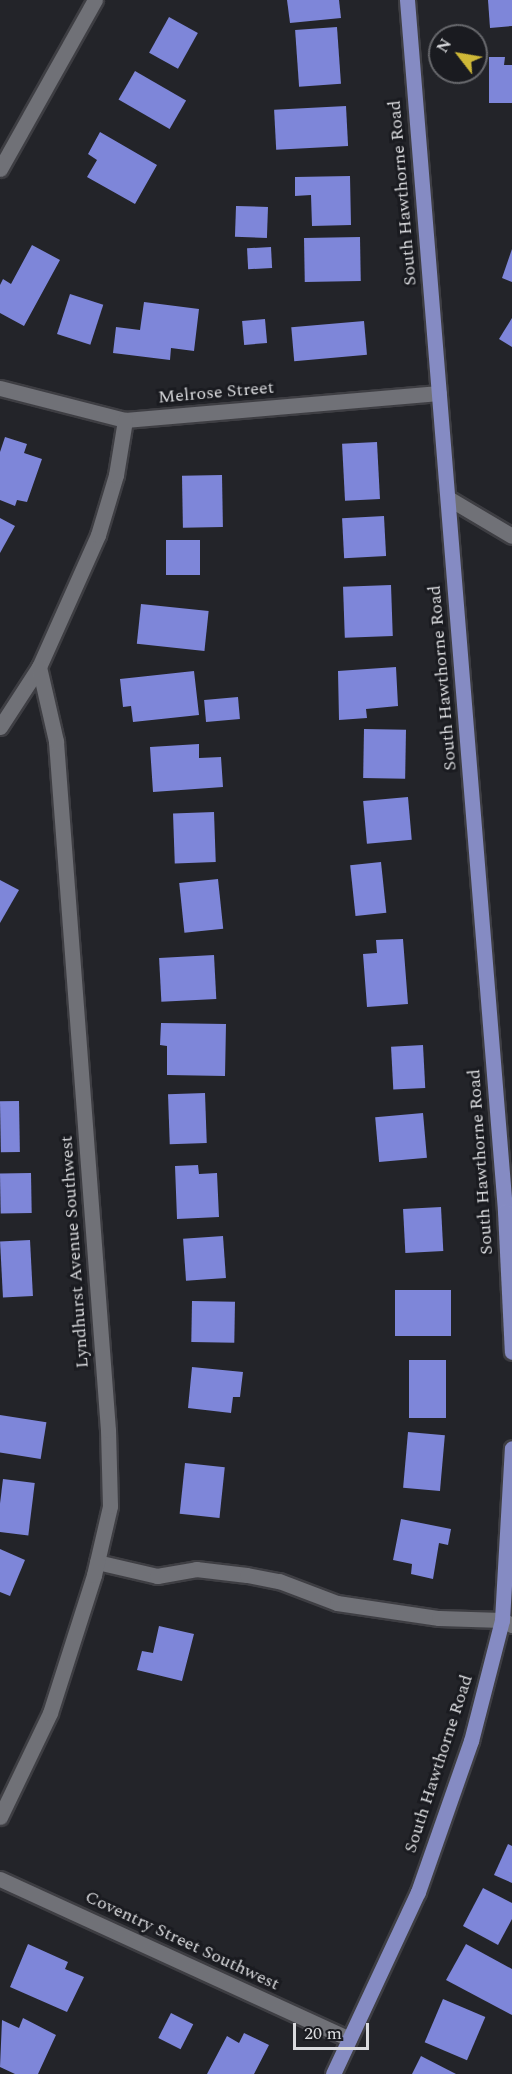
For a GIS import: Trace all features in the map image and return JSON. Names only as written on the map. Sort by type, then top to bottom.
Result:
[{"type":"main road","name":"South Hawthorne Road","points":[[407,0],[508,1211],[512,1352]]},
{"type":"main road","name":"South Hawthorne Road","points":[[333,2074],[418,1892],[471,1741],[507,1623],[512,1448]]},
{"type":"street","points":[[0,169],[95,0]]},
{"type":"street","name":"Melrose Street","points":[[0,388],[125,420],[439,393]]},
{"type":"street","points":[[0,727],[39,667],[98,535],[116,475],[125,420]]},
{"type":"street","points":[[448,498],[512,536]]},
{"type":"street","name":"Lyndhurst Avenue Southwest","points":[[0,1817],[50,1713],[97,1562],[110,1506],[108,1430],[56,741],[39,667]]},
{"type":"street","points":[[97,1562],[157,1576],[196,1569],[247,1575],[279,1581],[337,1603],[439,1618],[507,1623]]},
{"type":"street","name":"Coventry Street Southwest","points":[[0,1880],[349,2039]]},
{"type":"building","points":[[287,0],[339,0],[341,18],[290,23]]},
{"type":"building","points":[[488,0],[512,0],[512,26],[490,28]]},
{"type":"building","points":[[169,17],[198,33],[178,69],[149,53]]},
{"type":"building","points":[[337,27],[341,84],[299,87],[295,30]]},
{"type":"building","points":[[489,57],[505,57],[504,65],[512,65],[512,103],[489,103]]},
{"type":"building","points":[[135,71],[186,100],[170,129],[118,100]]},
{"type":"building","points":[[346,106],[348,146],[276,150],[274,110]]},
{"type":"building","points":[[100,132],[157,165],[135,204],[87,177],[97,160],[88,154]]},
{"type":"building","points":[[350,176],[351,225],[312,226],[311,195],[295,196],[295,177]]},
{"type":"building","points":[[236,206],[268,207],[267,238],[235,237]]},
{"type":"building","points":[[360,237],[361,281],[305,282],[304,238]]},
{"type":"building","points":[[32,245],[60,260],[24,326],[0,313],[0,285],[3,279],[11,284]]},
{"type":"building","points":[[271,247],[272,268],[248,269],[247,248]]},
{"type":"building","points":[[512,249],[512,282],[502,278]]},
{"type":"building","points":[[70,294],[103,305],[90,345],[57,334]]},
{"type":"building","points":[[144,302],[199,309],[194,351],[171,348],[170,360],[113,353],[116,327],[140,330]]},
{"type":"building","points":[[512,318],[512,347],[499,339]]},
{"type":"building","points":[[265,319],[267,343],[244,345],[242,321]]},
{"type":"building","points":[[364,321],[367,355],[294,361],[291,327]]},
{"type":"building","points":[[5,437],[27,444],[24,453],[42,459],[27,502],[17,500],[15,506],[0,500],[0,452]]},
{"type":"building","points":[[377,442],[380,499],[345,501],[342,444]]},
{"type":"building","points":[[222,475],[223,527],[183,528],[182,476]]},
{"type":"building","points":[[384,516],[386,556],[344,558],[342,518]]},
{"type":"building","points":[[0,518],[15,526],[0,553]]},
{"type":"building","points":[[166,540],[200,540],[200,575],[166,575]]},
{"type":"building","points":[[391,585],[393,636],[345,638],[343,587]]},
{"type":"building","points":[[141,604],[209,611],[204,651],[137,644]]},
{"type":"building","points":[[396,667],[398,706],[366,709],[367,718],[339,720],[338,671]]},
{"type":"building","points":[[194,671],[199,715],[133,722],[131,706],[123,707],[120,679]]},
{"type":"building","points":[[238,697],[240,719],[206,722],[204,700]]},
{"type":"building","points":[[364,729],[406,730],[405,779],[363,778]]},
{"type":"building","points":[[199,744],[199,758],[221,757],[223,787],[153,792],[150,747]]},
{"type":"building","points":[[408,797],[412,840],[367,844],[363,801]]},
{"type":"building","points":[[214,812],[216,862],[175,863],[173,813]]},
{"type":"building","points":[[381,862],[386,913],[356,916],[350,865]]},
{"type":"building","points":[[218,879],[223,929],[184,933],[179,883]]},
{"type":"building","points":[[0,880],[19,890],[0,923]]},
{"type":"building","points":[[403,939],[408,1004],[367,1007],[363,954],[377,953],[376,940]]},
{"type":"building","points":[[214,955],[216,999],[161,1002],[159,958]]},
{"type":"building","points":[[161,1023],[226,1024],[225,1076],[167,1075],[167,1046],[160,1045]]},
{"type":"building","points":[[423,1045],[425,1088],[393,1090],[391,1047]]},
{"type":"building","points":[[205,1093],[207,1143],[170,1144],[168,1094]]},
{"type":"building","points":[[0,1101],[19,1101],[20,1152],[1,1152]]},
{"type":"building","points":[[423,1113],[427,1158],[379,1162],[375,1117]]},
{"type":"building","points":[[198,1165],[199,1174],[217,1173],[219,1217],[177,1219],[175,1166]]},
{"type":"building","points":[[31,1173],[32,1213],[1,1214],[0,1174]]},
{"type":"building","points":[[441,1207],[443,1251],[405,1253],[403,1209]]},
{"type":"building","points":[[223,1236],[226,1278],[186,1281],[183,1239]]},
{"type":"building","points":[[30,1240],[33,1296],[3,1297],[0,1242]]},
{"type":"building","points":[[395,1290],[451,1290],[451,1336],[395,1336]]},
{"type":"building","points":[[192,1301],[235,1302],[234,1343],[191,1342]]},
{"type":"building","points":[[409,1360],[446,1360],[446,1418],[409,1418]]},
{"type":"building","points":[[192,1367],[243,1372],[240,1397],[233,1397],[231,1413],[188,1408]]},
{"type":"building","points":[[0,1415],[46,1422],[41,1459],[0,1452]]},
{"type":"building","points":[[408,1432],[445,1435],[440,1491],[403,1488]]},
{"type":"building","points":[[185,1463],[225,1467],[219,1518],[180,1514]]},
{"type":"building","points":[[3,1479],[35,1483],[28,1536],[0,1532]]},
{"type":"building","points":[[401,1519],[451,1529],[448,1545],[439,1543],[433,1579],[411,1574],[412,1564],[393,1560]]},
{"type":"building","points":[[0,1549],[25,1560],[10,1596],[0,1592]]},
{"type":"building","points":[[159,1626],[194,1634],[182,1681],[137,1670],[142,1651],[153,1653]]},
{"type":"building","points":[[508,1844],[512,1846],[512,1883],[494,1875]]},
{"type":"building","points":[[483,1888],[512,1903],[512,1919],[498,1945],[463,1926]]},
{"type":"building","points":[[28,1944],[68,1962],[65,1969],[84,1977],[67,2012],[10,1987]]},
{"type":"building","points":[[466,1944],[512,1969],[512,2015],[446,1980]]},
{"type":"building","points":[[443,1999],[485,2017],[467,2060],[425,2042]]},
{"type":"building","points":[[171,2013],[193,2024],[181,2049],[158,2038]]},
{"type":"building","points":[[23,2018],[56,2035],[38,2074],[15,2074],[0,2067],[2,2020],[19,2028]]},
{"type":"building","points":[[244,2033],[269,2045],[254,2074],[207,2074],[227,2036],[239,2043]]},
{"type":"building","points":[[421,2056],[456,2074],[412,2074]]}]
